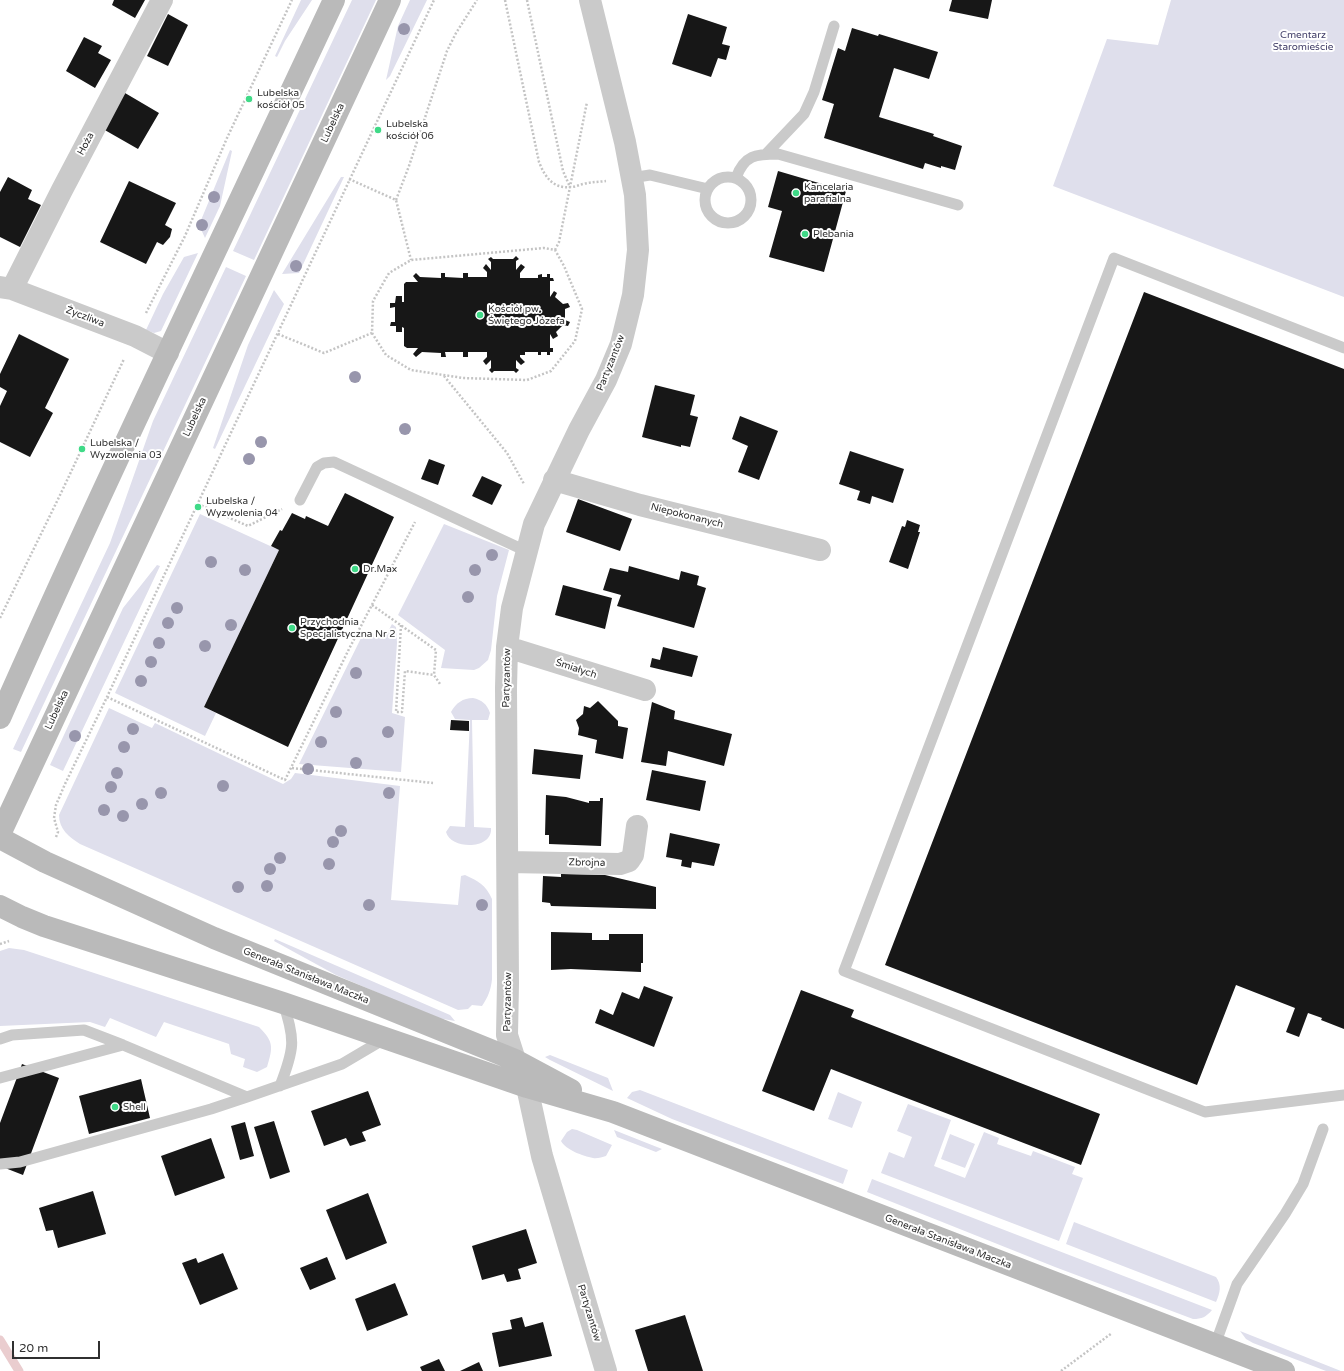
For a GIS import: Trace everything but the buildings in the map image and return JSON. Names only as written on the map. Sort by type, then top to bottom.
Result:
[{"type":"main road","points":[[0,718],[50,605],[334,0]]},
{"type":"main road","name":"Lubelska","points":[[0,834],[390,0]]},
{"type":"main road","name":"Generała Stanisława Maczka","points":[[0,838],[45,862],[214,938],[515,1060],[613,1112]]},
{"type":"main road","name":"Generała Stanisława Maczka","points":[[0,906],[44,926],[283,1003],[527,1087],[613,1112],[1284,1371]]},
{"type":"street","name":"Hoża","points":[[6,288],[62,190],[162,0]]},
{"type":"street","name":"Partyzantów","points":[[590,0],[625,142],[635,195],[638,250],[631,302],[621,344],[606,380],[579,430],[534,524],[512,608],[507,647],[507,1035],[515,1060],[527,1087],[542,1156],[606,1371]]},
{"type":"street","name":"Życzliwa","points":[[6,288],[135,336],[168,353]]},
{"type":"street","name":"Niepokonanych","points":[[554,480],[640,505],[820,550]]},
{"type":"street","name":"Śmiałych","points":[[507,647],[645,690]]},
{"type":"street","name":"Zbrojna","points":[[508,862],[620,864],[629,862],[633,855],[637,826]]},
{"type":"lane","points":[[766,154],[804,114],[814,92],[834,26]]},
{"type":"lane","points":[[736,178],[739,169],[745,161],[754,156],[778,154],[958,205]]},
{"type":"lane","points":[[631,178],[650,175],[708,189]]},
{"type":"lane","points":[[720,178],[736,178],[743,182],[751,194],[752,202],[750,209],[746,216],[734,223],[719,221],[708,212],[706,204],[708,189],[720,178]]},
{"type":"lane","points":[[1344,348],[1114,258],[844,971],[1205,1112],[1344,1095]]},
{"type":"lane","points":[[300,500],[317,467],[324,463],[334,462],[526,551]]},
{"type":"lane","points":[[280,1086],[290,1061],[293,1035],[283,1003]]},
{"type":"lane","points":[[0,1039],[12,1035],[84,1030],[247,1097]]},
{"type":"lane","points":[[0,1164],[20,1162],[211,1109],[342,1064],[387,1038]]},
{"type":"lane","points":[[0,1078],[122,1045]]},
{"type":"lane","points":[[1215,1345],[1238,1284],[1285,1214],[1303,1184],[1323,1129]]},
{"type":"path","points":[[0,618],[62,491],[115,376],[161,282],[168,272],[227,138],[292,0]]},
{"type":"path","points":[[58,832],[54,818],[56,805],[65,784],[434,0]]},
{"type":"path","points":[[411,260],[396,200],[448,51],[456,33],[477,0]]},
{"type":"path","points":[[505,0],[539,162],[545,176],[551,183],[557,186],[571,187],[607,181]]},
{"type":"path","points":[[527,0],[563,172],[571,187]]},
{"type":"path","points":[[555,250],[559,242],[571,187],[587,99]]},
{"type":"path","points":[[349,179],[396,200]]},
{"type":"path","points":[[544,248],[555,250],[564,266],[582,309],[575,341],[551,372],[527,380],[463,378],[411,370],[386,355],[372,333],[372,301],[389,273],[411,260],[544,248]]},
{"type":"path","points":[[278,334],[324,353],[372,333]]},
{"type":"path","points":[[443,376],[507,453],[526,487]]},
{"type":"path","points":[[198,504],[248,526],[300,500]]},
{"type":"path","points":[[107,697],[285,780],[349,649],[424,504]]},
{"type":"path","points":[[372,605],[436,650],[434,675],[440,684]]},
{"type":"path","points":[[401,625],[396,712],[402,712],[405,671],[434,675]]},
{"type":"path","points":[[292,768],[433,783]]},
{"type":"path","points":[[0,944],[12,940]]},
{"type":"path","points":[[1061,1371],[1136,1314]]},
{"type":"green space","points":[[301,0],[312,0],[285,41],[277,57],[275,56]]},
{"type":"green space","points":[[352,0],[376,0],[254,260],[233,251]]},
{"type":"green space","points":[[410,0],[427,0],[390,76],[386,80],[398,26]]},
{"type":"green space","name":"Cmentarz Staromieście","points":[[1171,0],[1344,0],[1344,297],[1053,186],[1107,39],[1158,45]]},
{"type":"green space","points":[[230,150],[232,151],[220,206],[205,238],[199,225]]},
{"type":"green space","points":[[341,177],[344,177],[299,273],[282,274]]},
{"type":"green space","points":[[198,253],[161,331],[154,333],[146,330],[163,294],[184,257]]},
{"type":"green space","points":[[226,267],[246,276],[21,752],[13,749],[110,543],[153,421]]},
{"type":"green space","points":[[274,290],[284,304],[215,449],[213,448],[248,345]]},
{"type":"green space","points":[[200,514],[279,550],[204,707],[216,713],[205,736],[115,693]]},
{"type":"green space","points":[[444,524],[509,550],[497,596],[491,650],[488,660],[479,668],[474,670],[441,668],[445,650],[398,615]]},
{"type":"green space","points":[[157,565],[160,566],[63,771],[50,765],[123,608]]},
{"type":"green space","points":[[392,624],[396,627],[397,643],[392,713],[405,717],[401,772],[299,764],[362,636],[370,632],[384,639]]},
{"type":"green space","points":[[473,698],[484,703],[490,713],[488,720],[472,720],[474,827],[491,828],[490,835],[486,840],[479,844],[471,845],[455,842],[449,838],[446,832],[450,826],[465,827],[470,720],[455,719],[451,712],[460,702]]},
{"type":"green space","points":[[109,708],[152,728],[155,723],[283,784],[291,779],[295,773],[400,786],[391,900],[458,905],[461,876],[465,875],[484,887],[492,899],[492,979],[489,993],[482,1006],[472,1005],[468,1009],[458,1010],[80,844],[72,838],[65,832],[59,820],[59,815]]},
{"type":"green space","points":[[275,939],[450,1015],[455,1021],[437,1018],[336,975],[274,941]]},
{"type":"green space","points":[[9,948],[24,950],[259,1027],[270,1041],[271,1045],[267,1067],[257,1072],[243,1067],[245,1059],[231,1054],[229,1044],[164,1022],[156,1037],[110,1018],[105,1027],[90,1022],[0,1026],[0,951]]},
{"type":"green space","points":[[550,1055],[608,1078],[613,1091],[545,1057]]},
{"type":"green space","points":[[640,1090],[848,1170],[843,1184],[672,1119],[627,1098],[632,1092]]},
{"type":"green space","points":[[838,1092],[862,1102],[852,1128],[828,1119]]},
{"type":"green space","points":[[908,1104],[951,1120],[934,1166],[965,1178],[984,1132],[999,1138],[997,1144],[1031,1156],[1033,1151],[1075,1167],[1072,1174],[1083,1178],[1059,1241],[881,1173],[889,1152],[904,1158],[912,1137],[897,1131]]},
{"type":"green space","points":[[572,1129],[612,1145],[606,1156],[593,1158],[571,1150],[563,1144],[561,1141],[567,1132]]},
{"type":"green space","points":[[614,1130],[662,1149],[656,1152],[617,1137]]},
{"type":"green space","points":[[950,1134],[975,1144],[965,1168],[941,1159]]},
{"type":"green space","points":[[872,1179],[1212,1310],[1204,1317],[1193,1319],[1055,1267],[867,1192]]},
{"type":"green space","points":[[1074,1222],[1216,1277],[1220,1289],[1216,1302],[1066,1244]]},
{"type":"green space","points":[[1240,1331],[1341,1371],[1326,1371],[1253,1343],[1246,1339]]},
{"type":"waterway","points":[[0,1340],[19,1371]]},
{"type":"place","name":"Lubelska kościół 05","points":[[249,99]]},
{"type":"place","name":"Lubelska kościół 06","points":[[378,130]]},
{"type":"place","name":"Kancelaria parafialna","points":[[796,193]]},
{"type":"place","name":"Plebania","points":[[805,234]]},
{"type":"place","name":"Kościół pw. Świętego Józefa","points":[[480,315]]},
{"type":"place","name":"Lubelska / Wyzwolenia 03","points":[[82,449]]},
{"type":"place","name":"Lubelska / Wyzwolenia 04","points":[[198,507]]},
{"type":"place","name":"Dr.Max","points":[[355,569]]},
{"type":"place","name":"Przychodnia Specjalistyczna Nr 2","points":[[292,628]]},
{"type":"place","name":"Shell","points":[[115,1107]]}]
